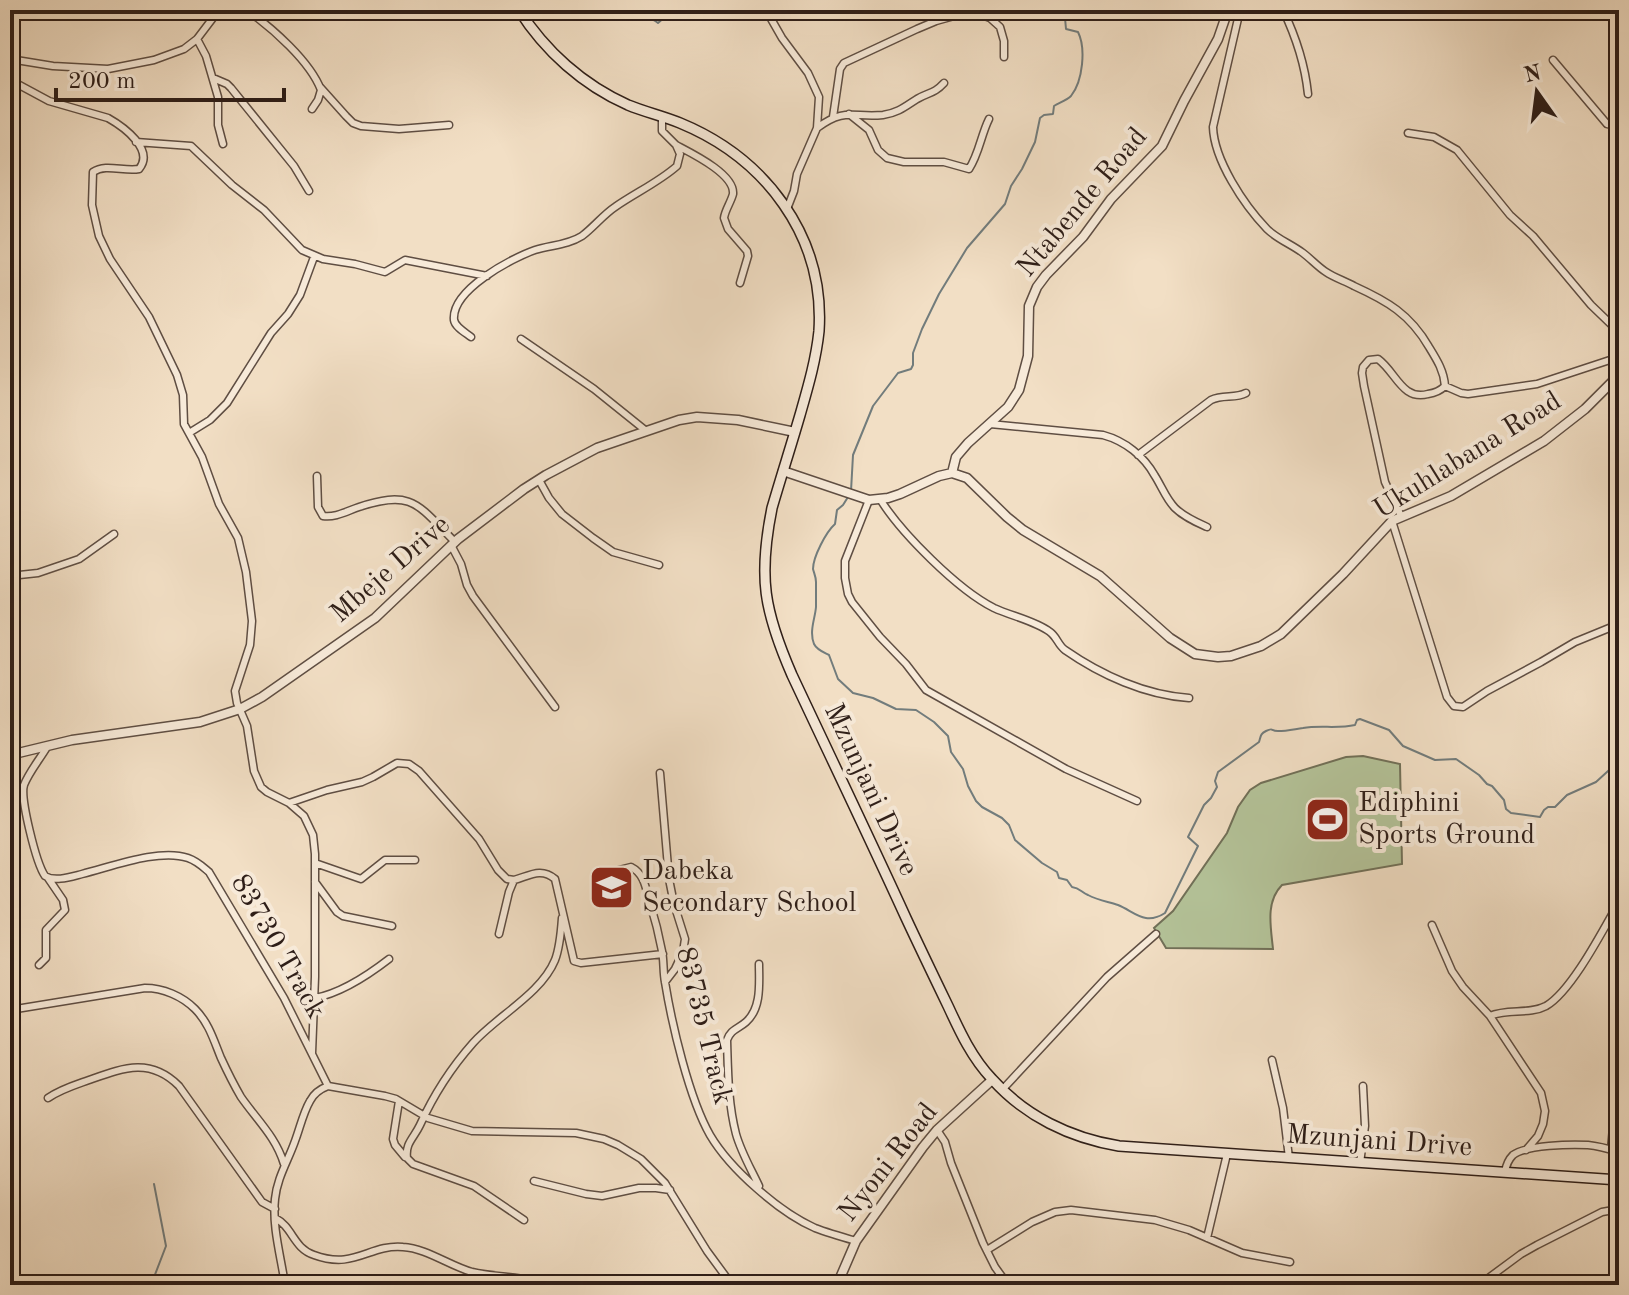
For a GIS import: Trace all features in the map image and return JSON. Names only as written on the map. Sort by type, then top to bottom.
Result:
[{"type":"main road","name":"Mzunjani Drive","points":[[519,10],[551,51],[600,91],[630,106],[699,131],[735,153],[767,182],[787,209],[808,253],[817,289],[819,330],[795,432],[772,508],[765,548],[765,595],[773,631],[958,1026],[971,1052],[992,1080],[1035,1115],[1060,1129],[1088,1140],[1131,1147],[1619,1180]]},
{"type":"street","points":[[10,59],[53,66],[108,69],[154,60],[172,54],[197,39],[219,10]]},
{"type":"street","points":[[247,10],[286,44],[353,123],[399,129],[449,125]]},
{"type":"street","points":[[766,10],[819,97],[817,128],[797,174],[787,209]]},
{"type":"street","name":"Ntabende Road","points":[[952,473],[956,457],[1008,407],[1019,390],[1028,356],[1029,306],[1037,287],[1083,237],[1111,199],[1162,146],[1218,39],[1228,10]]},
{"type":"street","points":[[1240,10],[1213,127],[1217,150],[1237,192],[1267,230],[1303,253],[1325,272],[1403,313],[1423,337],[1442,368],[1445,386]]},
{"type":"street","points":[[1283,10],[1304,68],[1308,94]]},
{"type":"street","points":[[833,117],[840,69],[844,63],[936,21],[972,11],[990,18],[1003,33],[1004,57]]},
{"type":"street","points":[[197,39],[213,78],[223,144]]},
{"type":"street","points":[[1553,60],[1600,117],[1607,124],[1619,127]]},
{"type":"street","points":[[213,78],[231,88],[294,166],[309,191]]},
{"type":"street","points":[[10,80],[49,101],[108,118],[143,150],[142,167],[139,169],[98,168],[93,172],[94,217],[104,247],[149,317],[177,375],[183,395],[184,424],[202,457],[219,504],[238,538],[252,621],[250,645],[235,691],[247,726],[254,771],[261,787],[299,810],[313,835],[315,998],[312,1053]]},
{"type":"street","points":[[817,128],[833,117],[894,113],[935,92],[944,83]]},
{"type":"street","points":[[312,109],[318,100],[320,87]]},
{"type":"street","points":[[849,114],[869,130],[878,150],[887,158],[904,162],[944,162],[965,169],[973,164],[989,119]]},
{"type":"street","points":[[662,116],[662,131],[676,145],[706,162],[732,186],[732,196],[724,218],[728,229],[747,251],[740,283]]},
{"type":"street","points":[[1408,133],[1434,137],[1457,150],[1510,215],[1533,236],[1591,305],[1619,332]]},
{"type":"street","points":[[136,142],[191,146],[232,185],[258,204],[302,250],[314,257],[385,272],[405,260],[487,276]]},
{"type":"street","points":[[471,337],[456,325],[455,316],[464,294],[487,276],[530,252],[560,245],[583,235],[601,217],[674,169],[680,159],[676,145]]},
{"type":"street","points":[[189,433],[210,420],[227,403],[271,333],[300,295],[314,257]]},
{"type":"street","points":[[521,339],[594,389],[645,430]]},
{"type":"street","points":[[1445,386],[1468,394],[1537,384],[1619,357]]},
{"type":"street","points":[[1445,386],[1439,391],[1414,396],[1378,359],[1369,360],[1363,367],[1380,465],[1447,697],[1454,706],[1466,705],[1575,642],[1619,624]]},
{"type":"street","name":"Ukuhlabana Road","points":[[952,473],[967,478],[1023,530],[1100,576],[1170,638],[1195,654],[1231,656],[1271,641],[1397,519],[1451,496],[1544,441],[1585,409],[1619,375]]},
{"type":"street","points":[[1138,455],[1211,400],[1246,393]]},
{"type":"street","name":"Mbeje Drive","points":[[10,755],[103,734],[192,723],[240,709],[375,618],[453,544],[539,480],[597,448],[679,420],[706,417],[795,432]]},
{"type":"street","points":[[990,424],[1117,439],[1146,462],[1176,509],[1207,527]]},
{"type":"street","points":[[783,471],[865,499],[900,494],[952,473]]},
{"type":"street","points":[[317,476],[318,507],[323,516],[333,516],[384,500],[407,500],[422,509],[453,544],[473,596],[555,707]]},
{"type":"street","points":[[539,480],[562,514],[593,538],[613,552],[659,565]]},
{"type":"street","points":[[865,499],[845,561],[848,594],[860,613],[921,684],[933,695],[1066,769],[1137,801]]},
{"type":"street","points":[[880,499],[889,514],[943,571],[992,607],[1049,631],[1062,648],[1098,671],[1159,694],[1189,698]]},
{"type":"street","points":[[10,576],[38,573],[79,559],[114,534]]},
{"type":"street","points":[[39,965],[46,958],[46,930],[65,910],[63,900],[41,871],[23,796],[25,784],[47,746]]},
{"type":"street","points":[[289,803],[362,782],[397,763],[409,764],[419,771],[479,839],[507,879],[514,880],[537,872],[551,875],[557,885],[571,954],[577,963],[663,954]]},
{"type":"street","points":[[660,773],[669,879],[685,939],[683,952],[665,982]]},
{"type":"street","name":"83730 Track","points":[[48,878],[71,876],[153,856],[179,856],[200,864],[209,872],[284,998],[328,1086]]},
{"type":"street","points":[[315,863],[361,879],[385,860],[415,860]]},
{"type":"street","name":"83735 Track","points":[[611,872],[631,867],[640,872],[663,954],[665,982],[682,1056],[711,1135],[728,1159],[761,1191],[805,1222],[856,1241]]},
{"type":"street","points":[[499,934],[514,880]]},
{"type":"street","points":[[315,882],[343,916],[392,926]]},
{"type":"street","points":[[1490,1016],[1538,1009],[1554,1000],[1587,958],[1619,902]]},
{"type":"street","points":[[407,1158],[407,1146],[420,1127],[434,1096],[474,1042],[535,987],[553,965],[560,941],[563,911]]},
{"type":"street","points":[[1432,925],[1452,971],[1490,1016],[1541,1093],[1545,1118],[1542,1130],[1526,1150]]},
{"type":"street","points":[[1002,1090],[1107,977],[1156,934]]},
{"type":"street","points":[[315,998],[345,987],[389,959]]},
{"type":"street","points":[[759,964],[756,1008],[727,1040],[729,1088],[737,1137],[761,1191]]},
{"type":"street","points":[[10,1010],[145,988],[175,995],[204,1019],[240,1095],[274,1139],[284,1164]]},
{"type":"street","points":[[1272,1060],[1283,1108],[1289,1158]]},
{"type":"street","points":[[48,1098],[62,1089],[123,1069],[149,1068],[166,1075],[191,1101],[262,1202],[275,1209]]},
{"type":"street","name":"Nyoni Road","points":[[837,1285],[856,1241],[937,1130],[992,1080]]},
{"type":"street","points":[[1611,1150],[1619,1082]]},
{"type":"street","points":[[285,1285],[275,1218],[276,1190],[310,1100],[328,1086],[385,1096],[423,1116],[472,1131],[576,1133],[618,1145],[641,1159],[660,1177],[732,1285]]},
{"type":"street","points":[[1360,1163],[1365,1126],[1363,1086]]},
{"type":"street","points":[[399,1101],[393,1139],[407,1158],[419,1167],[474,1186],[524,1220]]},
{"type":"street","points":[[937,1130],[945,1142],[987,1250],[1008,1285]]},
{"type":"street","points":[[1505,1172],[1513,1155],[1526,1150],[1589,1145],[1619,1152]]},
{"type":"street","points":[[1207,1238],[1227,1154]]},
{"type":"street","points":[[534,1181],[596,1196],[639,1188],[670,1190]]},
{"type":"street","points":[[1479,1285],[1537,1245],[1592,1216],[1619,1209]]},
{"type":"street","points":[[987,1250],[1032,1222],[1055,1212],[1071,1210],[1155,1220],[1189,1230],[1242,1253],[1290,1262]]},
{"type":"street","points":[[275,1218],[285,1225],[301,1248],[337,1261],[406,1247],[469,1271],[551,1285]]},
{"type":"green space","points":[[1363,756],[1400,764],[1402,864],[1282,885],[1271,907],[1273,949],[1166,948],[1154,928],[1173,911],[1227,833],[1238,807],[1250,790],[1261,783],[1346,757]]},
{"type":"waterway","points":[[631,10],[658,23],[673,10]]},
{"type":"waterway","points":[[851,491],[853,455],[873,406],[898,373],[911,369],[913,353],[939,294],[967,248],[1005,204],[1011,186],[1035,142],[1040,118],[1053,114],[1054,106],[1075,90],[1082,64],[1082,47],[1078,32],[1066,29],[1060,10]]},
{"type":"waterway","points":[[848,497],[837,510],[835,524],[821,545],[813,569],[816,580],[812,630],[814,644],[829,655],[838,679],[853,693],[896,709],[916,710],[934,722],[948,736],[951,752],[963,769],[976,801],[1002,818],[1009,825],[1015,840],[1072,887],[1140,916],[1152,918],[1165,913],[1198,846],[1188,837],[1217,787],[1218,772],[1259,742],[1262,734],[1270,729],[1281,731],[1349,726],[1360,719],[1389,730],[1403,746],[1435,760],[1456,759],[1492,786],[1511,813],[1540,817],[1544,810],[1555,807],[1567,795],[1596,782],[1619,761]]},
{"type":"waterway","points":[[151,1285],[166,1246],[154,1184]]},
{"type":"place","name":"Ediphini Sports Ground","points":[[1327,820]]},
{"type":"place","name":"Dabeka Secondary School","points":[[611,888]]}]
